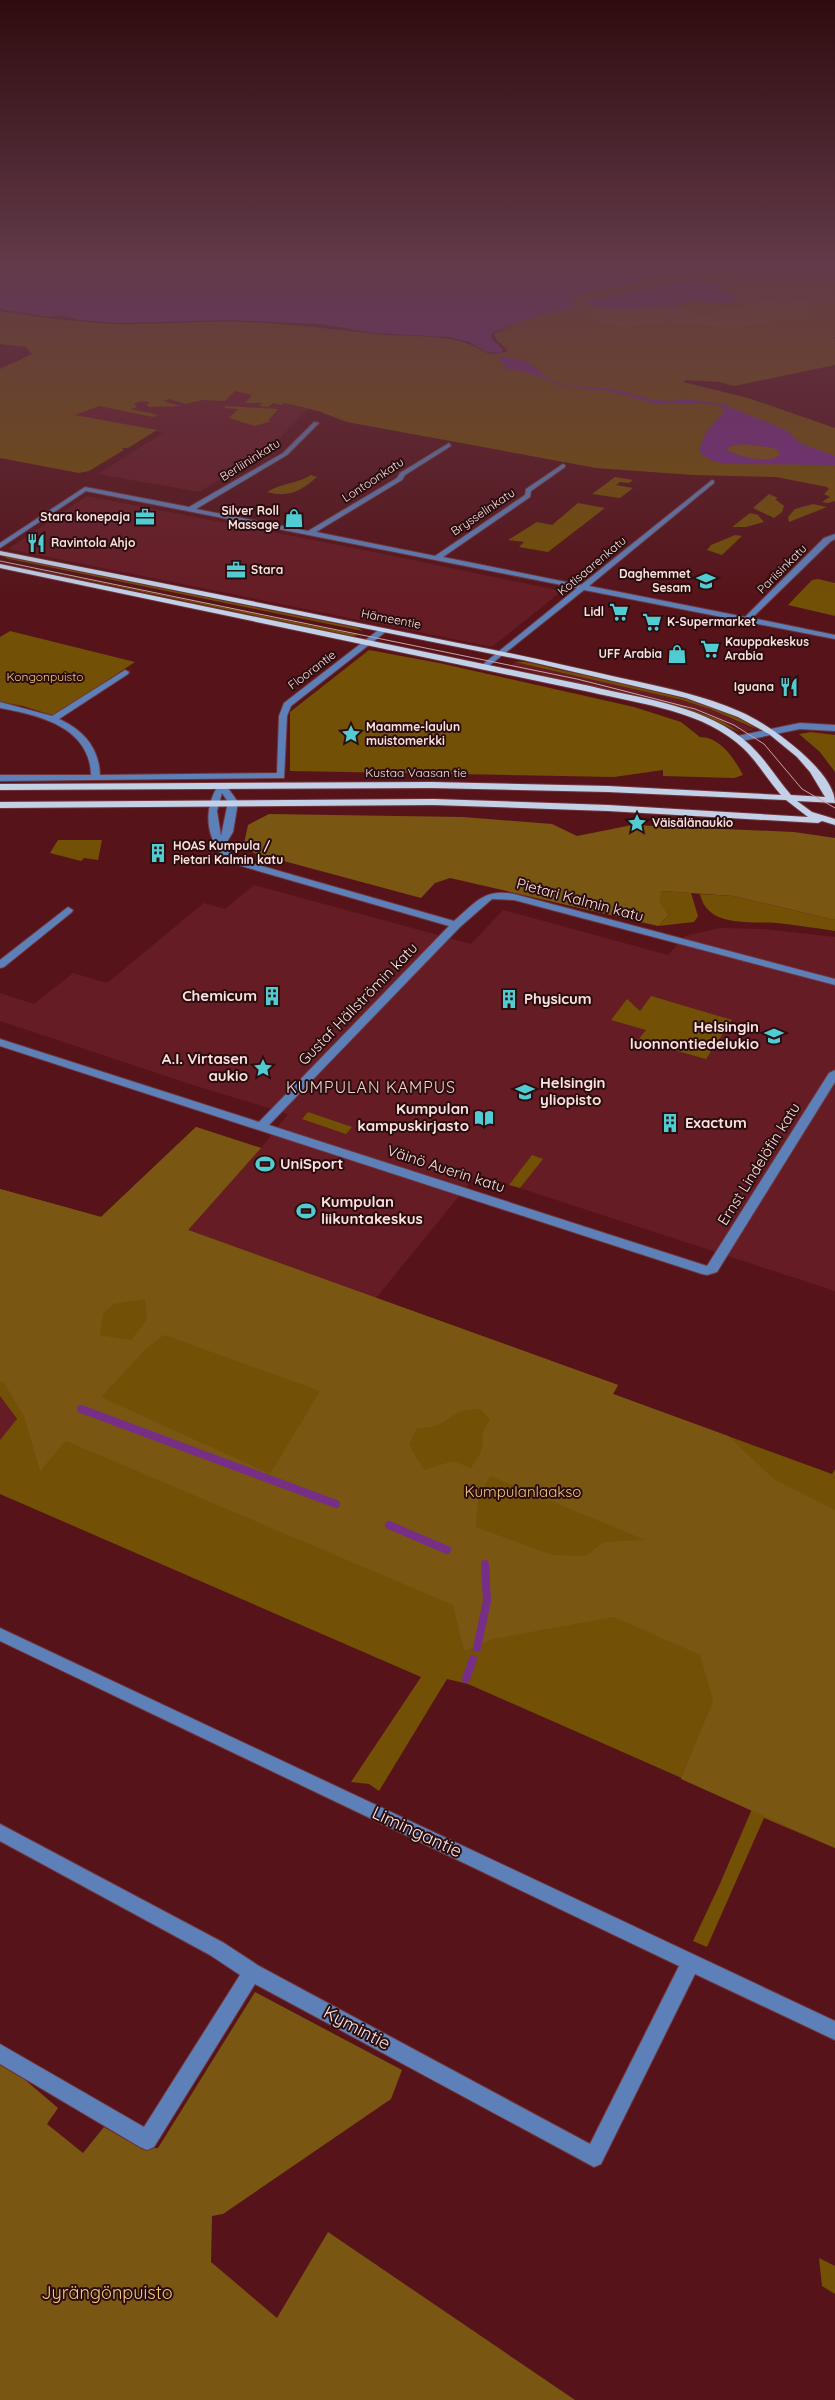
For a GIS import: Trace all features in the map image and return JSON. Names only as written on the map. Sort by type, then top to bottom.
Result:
[{"type":"main road","name":"Hämeentie","points":[[0,553],[500,653],[688,696],[712,704],[772,730],[803,758],[827,788],[833,800]]},
{"type":"main road","name":"Hämeentie","points":[[0,566],[590,689],[672,710],[701,720],[738,739],[763,764],[787,796],[806,812]]},
{"type":"main road","name":"Kustaa Vaasan tie","points":[[0,787],[529,787],[787,796],[833,800]]},
{"type":"main road","points":[[774,817],[819,810],[833,800]]},
{"type":"main road","name":"Kustaa Vaasan tie","points":[[0,804],[213,802],[463,803],[774,817]]},
{"type":"main road","points":[[806,812],[835,822]]},
{"type":"main road","points":[[774,817],[835,822]]},
{"type":"street","name":"Berliininkatu","points":[[191,509],[285,454],[316,423]]},
{"type":"street","name":"Lontoonkatu","points":[[310,533],[400,479],[402,474],[449,445]]},
{"type":"street","name":"Brysselinkatu","points":[[437,558],[528,496],[528,490],[563,466]]},
{"type":"street","name":"Kotisaarenkatu","points":[[485,667],[712,482]]},
{"type":"street","points":[[0,546],[85,489],[835,637]]},
{"type":"street","name":"Pariisinkatu","points":[[747,619],[827,540],[835,536]]},
{"type":"street","name":"Floorantie","points":[[96,778],[281,776],[283,723],[287,705],[384,630]]},
{"type":"street","points":[[52,720],[125,672]]},
{"type":"street","points":[[0,705],[21,708],[52,720],[85,739],[92,750],[96,778],[0,778]]},
{"type":"street","points":[[738,739],[772,730],[813,725],[835,728]]},
{"type":"street","points":[[221,844],[228,832],[233,802],[222,786],[213,802],[214,833],[227,858],[242,865],[456,924]]},
{"type":"street","name":"Pietari Kalmin katu","points":[[456,924],[488,897],[504,895],[835,982]]},
{"type":"street","points":[[0,965],[68,910]]},
{"type":"street","name":"Gustaf Hällströmin katu","points":[[262,1126],[456,924]]},
{"type":"street","name":"Väinö Auerin katu","points":[[0,1042],[710,1271]]},
{"type":"street","name":"Ernst Lindelöfin katu","points":[[710,1271],[835,1073]]},
{"type":"street","name":"Limingantie","points":[[0,1634],[835,2031]]},
{"type":"street","points":[[0,1832],[217,1950],[252,1972],[147,2140],[0,2054]]},
{"type":"street","name":"Kymintie","points":[[252,1972],[594,2157],[690,1962]]},
{"type":"shaded area","points":[[532,374],[541,374],[551,381],[565,385],[616,389],[652,400],[672,401],[685,399],[723,404],[786,430],[800,443],[835,456],[835,465],[725,464],[714,461],[703,456],[699,450],[706,432],[725,411],[720,406],[712,404],[653,403],[611,391],[561,386]],"holes":[[[744,444],[774,448],[781,454],[769,459],[754,459],[726,450],[731,446]]]},
{"type":"shaded area","points":[[229,389],[308,409],[267,451],[199,492],[98,474],[163,433],[74,415],[94,407]]},
{"type":"shaded area","points":[[87,496],[562,591],[493,646],[488,646],[8,549]]},
{"type":"shaded area","points":[[515,662],[578,675],[701,705],[755,730],[743,732],[710,715],[682,706],[511,667]]},
{"type":"shaded area","name":"Helsingin yliopisto","points":[[254,885],[471,944],[503,910],[668,955],[685,936],[720,928],[764,929],[835,937],[835,1291],[477,1174],[376,1298],[187,1230],[261,1148],[288,1114],[193,1085],[0,1021],[0,993],[34,1004],[73,973],[107,983],[204,903],[225,909]]},
{"type":"shaded area","points":[[0,1396],[17,1420],[0,1440]]},
{"type":"green space","points":[[0,374],[792,374],[734,386],[719,382],[686,380],[683,382],[748,398],[835,428],[835,501],[822,502],[830,497],[824,494],[829,489],[827,487],[776,477],[693,475],[596,468],[347,422],[318,411],[285,403],[281,405],[273,403],[268,407],[259,406],[262,403],[245,403],[252,395],[235,391],[225,401],[202,400],[186,404],[169,399],[163,401],[180,406],[149,407],[147,405],[150,402],[137,402],[134,404],[137,407],[131,409],[158,415],[153,417],[99,406],[75,415],[157,430],[128,448],[122,448],[124,450],[89,471],[79,473],[0,458]]},
{"type":"green space","points":[[226,406],[278,409],[268,421],[271,421],[255,426],[229,418],[238,409],[224,408]]},
{"type":"green space","points":[[744,444],[774,448],[781,454],[776,458],[762,460],[746,458],[726,450],[731,446]]},
{"type":"green space","points":[[311,475],[317,477],[306,486],[294,492],[275,494],[267,492],[300,480]]},
{"type":"green space","points":[[615,477],[633,480],[629,483],[620,482],[616,485],[633,488],[620,498],[592,494]]},
{"type":"green space","points":[[769,494],[778,498],[775,499],[784,506],[782,512],[774,518],[753,508]]},
{"type":"green space","points":[[578,503],[605,508],[548,552],[519,547],[524,542],[508,540],[537,522],[552,525]]},
{"type":"green space","points":[[813,504],[827,507],[789,522],[788,517],[795,509]]},
{"type":"green space","points":[[750,513],[758,515],[764,522],[746,527],[732,527]]},
{"type":"green space","points":[[735,535],[742,536],[722,555],[707,550],[711,545]]},
{"type":"green space","points":[[5,558],[358,628],[363,631]]},
{"type":"green space","points":[[0,562],[359,635],[352,636]]},
{"type":"green space","points":[[818,579],[835,583],[835,616],[788,605],[812,580]]},
{"type":"green space","name":"Kongonpuisto","points":[[10,631],[135,662],[55,715],[51,715],[23,706],[0,702],[0,637]]},
{"type":"green space","points":[[369,650],[439,663],[634,707],[681,722],[700,737],[714,741],[726,750],[743,775],[734,778],[663,776],[663,770],[614,777],[290,771],[290,712]]},
{"type":"green space","points":[[515,662],[532,663],[634,685],[691,700],[739,718],[756,729],[710,709],[682,700]]},
{"type":"green space","points":[[510,667],[682,706],[720,720],[742,733],[701,715],[659,702]]},
{"type":"green space","points":[[811,732],[835,735],[835,772],[820,752],[799,734]]},
{"type":"green space","points":[[269,814],[463,817],[552,824],[577,836],[632,825],[794,832],[835,838],[835,920],[733,896],[662,891],[659,902],[669,915],[658,926],[450,878],[435,883],[421,898],[254,853],[244,844],[248,825]]},
{"type":"green space","points":[[58,840],[102,840],[98,860],[84,858],[81,861],[50,853]]},
{"type":"green space","points":[[662,891],[691,893],[698,916],[694,922],[658,926],[669,915],[658,902]]},
{"type":"green space","points":[[700,894],[733,896],[835,920],[835,931],[720,918],[711,913],[704,905]]},
{"type":"green space","points":[[651,996],[732,1020],[706,1059],[638,1040],[646,1030],[611,1020],[627,999],[640,1011]]},
{"type":"green space","points":[[308,1112],[352,1127],[346,1134],[302,1119]]},
{"type":"green space","name":"Kumpulanlaakso","points":[[196,1127],[261,1148],[188,1230],[618,1385],[613,1394],[832,1474],[835,1469],[835,1848],[764,1818],[707,1947],[693,1941],[752,1809],[468,1684],[447,1679],[379,1791],[369,1784],[351,1782],[421,1677],[0,1494],[0,1440],[17,1419],[0,1396],[0,1189],[101,1217]]},
{"type":"green space","name":"Kumpulanlaakso","points":[[196,1127],[261,1148],[188,1230],[618,1385],[613,1394],[728,1436],[774,1479],[835,1510],[835,1848],[681,1779],[713,1701],[700,1655],[614,1617],[493,1639],[464,1651],[453,1605],[66,1441],[40,1471],[24,1416],[4,1383],[0,1381],[0,1189],[101,1217]],"holes":[[[145,1299],[147,1319],[131,1340],[100,1335],[103,1313],[114,1304]],[[164,1335],[320,1391],[270,1474],[101,1397],[146,1349]],[[480,1409],[490,1419],[482,1434],[483,1444],[477,1460],[471,1468],[453,1461],[424,1470],[409,1445],[417,1428],[437,1426],[467,1410]],[[490,1476],[645,1540],[603,1542],[586,1556],[552,1555],[476,1527],[478,1498]]]},
{"type":"green space","points":[[532,1155],[543,1159],[520,1188],[509,1185]]},
{"type":"green space","name":"Jyrängönpuisto","points":[[255,1992],[402,2070],[391,2099],[223,2214],[212,2216],[211,2262],[277,2318],[328,2232],[575,2400],[0,2400],[0,2065],[24,2079],[58,2108],[47,2124],[83,2153],[104,2127],[142,2149],[158,2148]]},
{"type":"green space","points":[[819,2258],[835,2266],[835,2294],[822,2286]]},
{"type":"waterway","points":[[81,1409],[336,1504]]},
{"type":"waterway","points":[[389,1525],[447,1550]]},
{"type":"waterway","points":[[477,1648],[487,1601],[485,1564]]},
{"type":"waterway","points":[[466,1679],[473,1659]]},
{"type":"tram line","points":[[0,561],[577,679],[695,709],[734,725],[764,744],[802,789],[835,808]]},
{"type":"place","name":"Stara konepaja","points":[[145,517]]},
{"type":"place","name":"Silver Roll Massage","points":[[294,518]]},
{"type":"place","name":"Ravintola Ahjo","points":[[36,543]]},
{"type":"place","name":"Stara","points":[[236,570]]},
{"type":"place","name":"Daghemmet Sesam","points":[[706,581]]},
{"type":"place","name":"Lidl","points":[[619,612]]},
{"type":"place","name":"K-Supermarket","points":[[652,622]]},
{"type":"place","name":"Kauppakeskus Arabia","points":[[710,649]]},
{"type":"place","name":"UFF Arabia","points":[[677,654]]},
{"type":"place","name":"Iguana","points":[[789,687]]},
{"type":"place","name":"Maamme-laulun muistomerkki","points":[[351,734]]},
{"type":"place","name":"Väisälänaukio","points":[[637,823]]},
{"type":"place","name":"HOAS Kumpula / Pietari Kalmin katu","points":[[158,853]]},
{"type":"place","name":"Chemicum","points":[[272,996]]},
{"type":"place","name":"Physicum","points":[[509,999]]},
{"type":"place","name":"Helsingin luonnontiedelukio","points":[[774,1036]]},
{"type":"place","name":"A.I. Virtasen aukio","points":[[263,1068]]},
{"type":"place","name":"Helsingin yliopisto","points":[[525,1092]]},
{"type":"place","name":"Kumpulan kampuskirjasto","points":[[484,1118]]},
{"type":"place","name":"Exactum","points":[[670,1123]]},
{"type":"place","name":"UniSport","points":[[265,1164]]},
{"type":"place","name":"Kumpulan liikuntakeskus","points":[[306,1211]]},
{"type":"district","name":"KUMPULAN KAMPUS","points":[[371,1087]]}]
